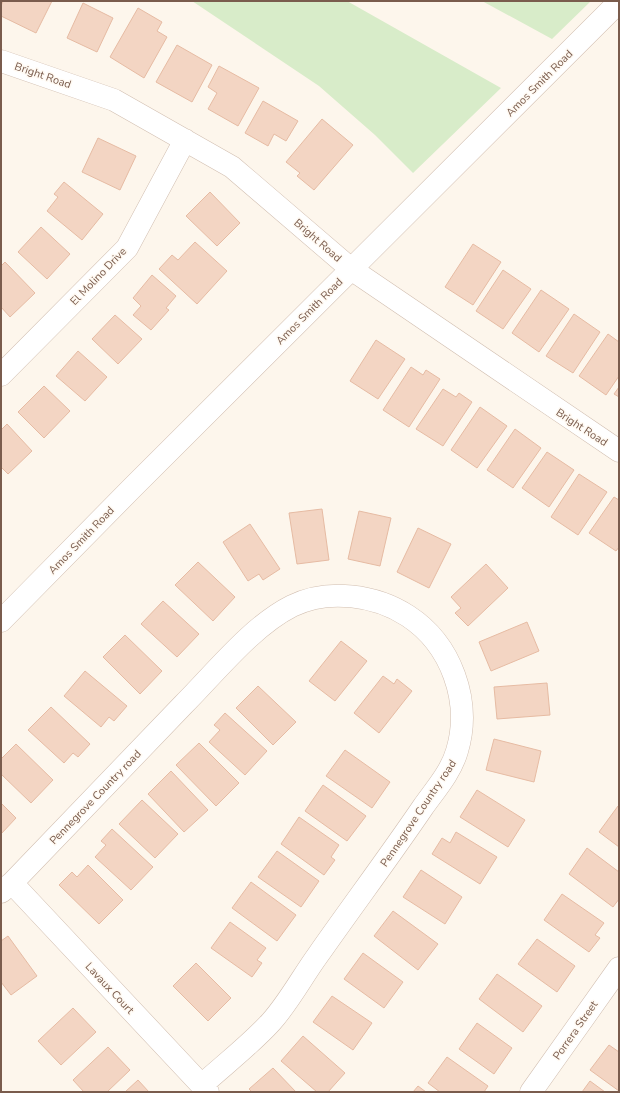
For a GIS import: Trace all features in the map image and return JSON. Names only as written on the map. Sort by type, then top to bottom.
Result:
[{"type":"street","name":"Amos Smith Road","points":[[1,621],[131,489],[619,2]]},
{"type":"street","name":"Bright Road","points":[[1,61],[114,100],[232,167],[351,270],[619,451]]},
{"type":"street","name":"El Molino Drive","points":[[1,375],[127,248],[185,140]]},
{"type":"street","name":"Pennegrove Country road","points":[[6,888],[230,657],[278,614],[297,604],[318,598],[357,596],[397,609],[429,632],[441,648],[451,667],[460,695],[462,713],[460,733],[457,751],[451,766],[397,846],[272,1021],[205,1089]]},
{"type":"street","name":"Lavaux Court","points":[[6,888],[205,1089]]},
{"type":"street","name":"Porrera Street","points":[[532,1092],[619,968]]},
{"type":"green space","points":[[192,1],[347,1],[501,88],[413,173],[375,135],[319,86]]},
{"type":"green space","points":[[482,1],[591,1],[552,39]]},
{"type":"building","points":[[3,1],[52,1],[36,33],[1,16],[1,6]]},
{"type":"building","points":[[83,3],[113,18],[97,52],[67,38]]},
{"type":"building","points":[[138,8],[162,22],[157,31],[167,37],[144,78],[110,57]]},
{"type":"building","points":[[177,45],[212,65],[192,102],[156,82]]},
{"type":"building","points":[[219,66],[259,88],[238,126],[208,109],[217,93],[208,87]]},
{"type":"building","points":[[263,101],[298,121],[286,141],[274,134],[268,146],[245,133]]},
{"type":"building","points":[[322,119],[353,145],[314,190],[297,176],[300,173],[286,162]]},
{"type":"building","points":[[98,138],[136,156],[120,190],[82,172]]},
{"type":"building","points":[[64,182],[103,214],[82,240],[47,211],[58,197],[54,194]]},
{"type":"building","points":[[210,192],[240,223],[217,246],[186,216]]},
{"type":"building","points":[[41,227],[70,254],[47,279],[18,252]]},
{"type":"building","points":[[195,242],[227,271],[197,304],[159,269],[172,255],[178,260]]},
{"type":"building","points":[[473,244],[501,262],[473,305],[445,287]]},
{"type":"building","points":[[5,262],[35,293],[10,317],[1,307],[1,266]]},
{"type":"building","points":[[503,270],[531,289],[503,329],[476,311]]},
{"type":"building","points":[[152,275],[176,296],[166,308],[169,310],[151,330],[133,315],[141,306],[133,298]]},
{"type":"building","points":[[541,290],[569,309],[539,352],[512,333]]},
{"type":"building","points":[[574,314],[600,332],[573,373],[546,356]]},
{"type":"building","points":[[115,315],[142,339],[118,364],[92,339]]},
{"type":"building","points":[[608,334],[619,342],[619,376],[606,395],[579,376]]},
{"type":"building","points":[[376,340],[405,359],[378,399],[350,381]]},
{"type":"building","points":[[78,351],[107,377],[85,401],[56,376]]},
{"type":"building","points":[[411,367],[423,375],[426,370],[440,379],[409,427],[383,410]]},
{"type":"building","points":[[44,386],[70,411],[44,438],[18,412]]},
{"type":"building","points":[[619,387],[619,397],[614,394]]},
{"type":"building","points":[[443,389],[456,397],[459,393],[472,402],[443,446],[416,429]]},
{"type":"building","points":[[480,407],[507,426],[477,468],[451,450]]},
{"type":"building","points":[[7,424],[32,451],[8,474],[1,467],[1,430]]},
{"type":"building","points":[[515,429],[541,448],[513,488],[487,470]]},
{"type":"building","points":[[547,452],[574,470],[549,507],[522,488]]},
{"type":"building","points":[[579,474],[607,492],[578,535],[551,517]]},
{"type":"building","points":[[614,497],[619,500],[619,547],[616,551],[589,533]]},
{"type":"building","points":[[322,509],[329,560],[297,564],[289,513]]},
{"type":"building","points":[[359,511],[391,518],[380,566],[348,559]]},
{"type":"building","points":[[250,524],[280,569],[263,580],[259,574],[248,581],[223,542]]},
{"type":"building","points":[[418,528],[451,544],[429,588],[397,572]]},
{"type":"building","points":[[198,562],[235,597],[213,621],[175,585]]},
{"type":"building","points":[[486,564],[508,588],[468,626],[455,613],[461,608],[451,597]]},
{"type":"building","points":[[163,601],[199,634],[177,657],[141,624]]},
{"type":"building","points":[[527,622],[539,651],[491,671],[479,642]]},
{"type":"building","points":[[125,635],[162,671],[140,694],[103,657]]},
{"type":"building","points":[[341,641],[367,661],[335,701],[309,681]]},
{"type":"building","points":[[85,671],[127,706],[114,721],[109,717],[101,727],[64,696]]},
{"type":"building","points":[[383,676],[394,684],[397,679],[412,691],[379,733],[354,713]]},
{"type":"building","points":[[547,683],[550,715],[497,719],[494,687]]},
{"type":"building","points":[[258,686],[296,722],[273,745],[236,708]]},
{"type":"building","points":[[51,707],[90,744],[78,757],[73,753],[64,763],[28,730]]},
{"type":"building","points":[[225,713],[267,751],[245,775],[209,742],[220,730],[214,725]]},
{"type":"building","points":[[494,739],[541,751],[534,782],[486,770]]},
{"type":"building","points":[[199,743],[239,783],[216,806],[176,765]]},
{"type":"building","points":[[16,744],[53,780],[31,803],[1,774],[1,759]]},
{"type":"building","points":[[345,750],[390,782],[372,808],[326,776]]},
{"type":"building","points":[[171,771],[208,810],[184,832],[148,794]]},
{"type":"building","points":[[323,785],[366,816],[347,841],[305,811]]},
{"type":"building","points":[[477,790],[525,820],[508,847],[460,817]]},
{"type":"building","points":[[142,800],[178,834],[155,858],[119,824]]},
{"type":"building","points":[[1,803],[16,818],[1,834]]},
{"type":"building","points":[[618,806],[619,807],[619,847],[599,832]]},
{"type":"building","points":[[299,817],[339,845],[331,857],[335,860],[324,875],[281,844]]},
{"type":"building","points":[[112,829],[153,867],[131,890],[95,857],[106,845],[101,841]]},
{"type":"building","points":[[456,832],[497,857],[480,884],[432,854],[442,838],[450,843]]},
{"type":"building","points":[[587,848],[619,872],[619,899],[613,907],[569,874]]},
{"type":"building","points":[[277,851],[319,881],[301,907],[258,877]]},
{"type":"building","points":[[88,865],[123,900],[99,924],[59,885],[72,872],[77,877]]},
{"type":"building","points":[[421,870],[462,897],[445,924],[403,897]]},
{"type":"building","points":[[251,882],[296,915],[277,941],[232,908]]},
{"type":"building","points":[[562,894],[604,923],[595,935],[600,938],[589,952],[544,920]]},
{"type":"building","points":[[393,911],[438,944],[418,970],[374,936]]},
{"type":"building","points":[[230,922],[266,948],[257,960],[262,963],[252,977],[211,948]]},
{"type":"building","points":[[8,936],[37,976],[11,995],[1,982],[1,941]]},
{"type":"building","points":[[537,939],[575,966],[557,992],[518,964]]},
{"type":"building","points":[[363,953],[403,982],[384,1008],[344,979]]},
{"type":"building","points":[[196,963],[231,998],[208,1021],[173,986]]},
{"type":"building","points":[[497,974],[542,1006],[523,1032],[479,999]]},
{"type":"building","points":[[332,996],[372,1023],[353,1050],[313,1022]]},
{"type":"building","points":[[73,1008],[96,1032],[61,1065],[38,1041]]},
{"type":"building","points":[[477,1023],[512,1048],[494,1074],[459,1049]]},
{"type":"building","points":[[303,1036],[345,1073],[328,1092],[317,1092],[281,1061]]},
{"type":"building","points":[[609,1045],[619,1052],[619,1091],[590,1070]]},
{"type":"building","points":[[108,1047],[130,1070],[107,1092],[84,1092],[73,1080]]},
{"type":"building","points":[[447,1057],[488,1086],[484,1092],[440,1092],[428,1083]]},
{"type":"building","points":[[273,1068],[296,1092],[252,1092],[249,1089]]},
{"type":"building","points":[[138,1080],[149,1092],[125,1092]]},
{"type":"building","points":[[590,1081],[605,1092],[582,1092]]},
{"type":"building","points":[[418,1086],[426,1092],[413,1092]]}]
